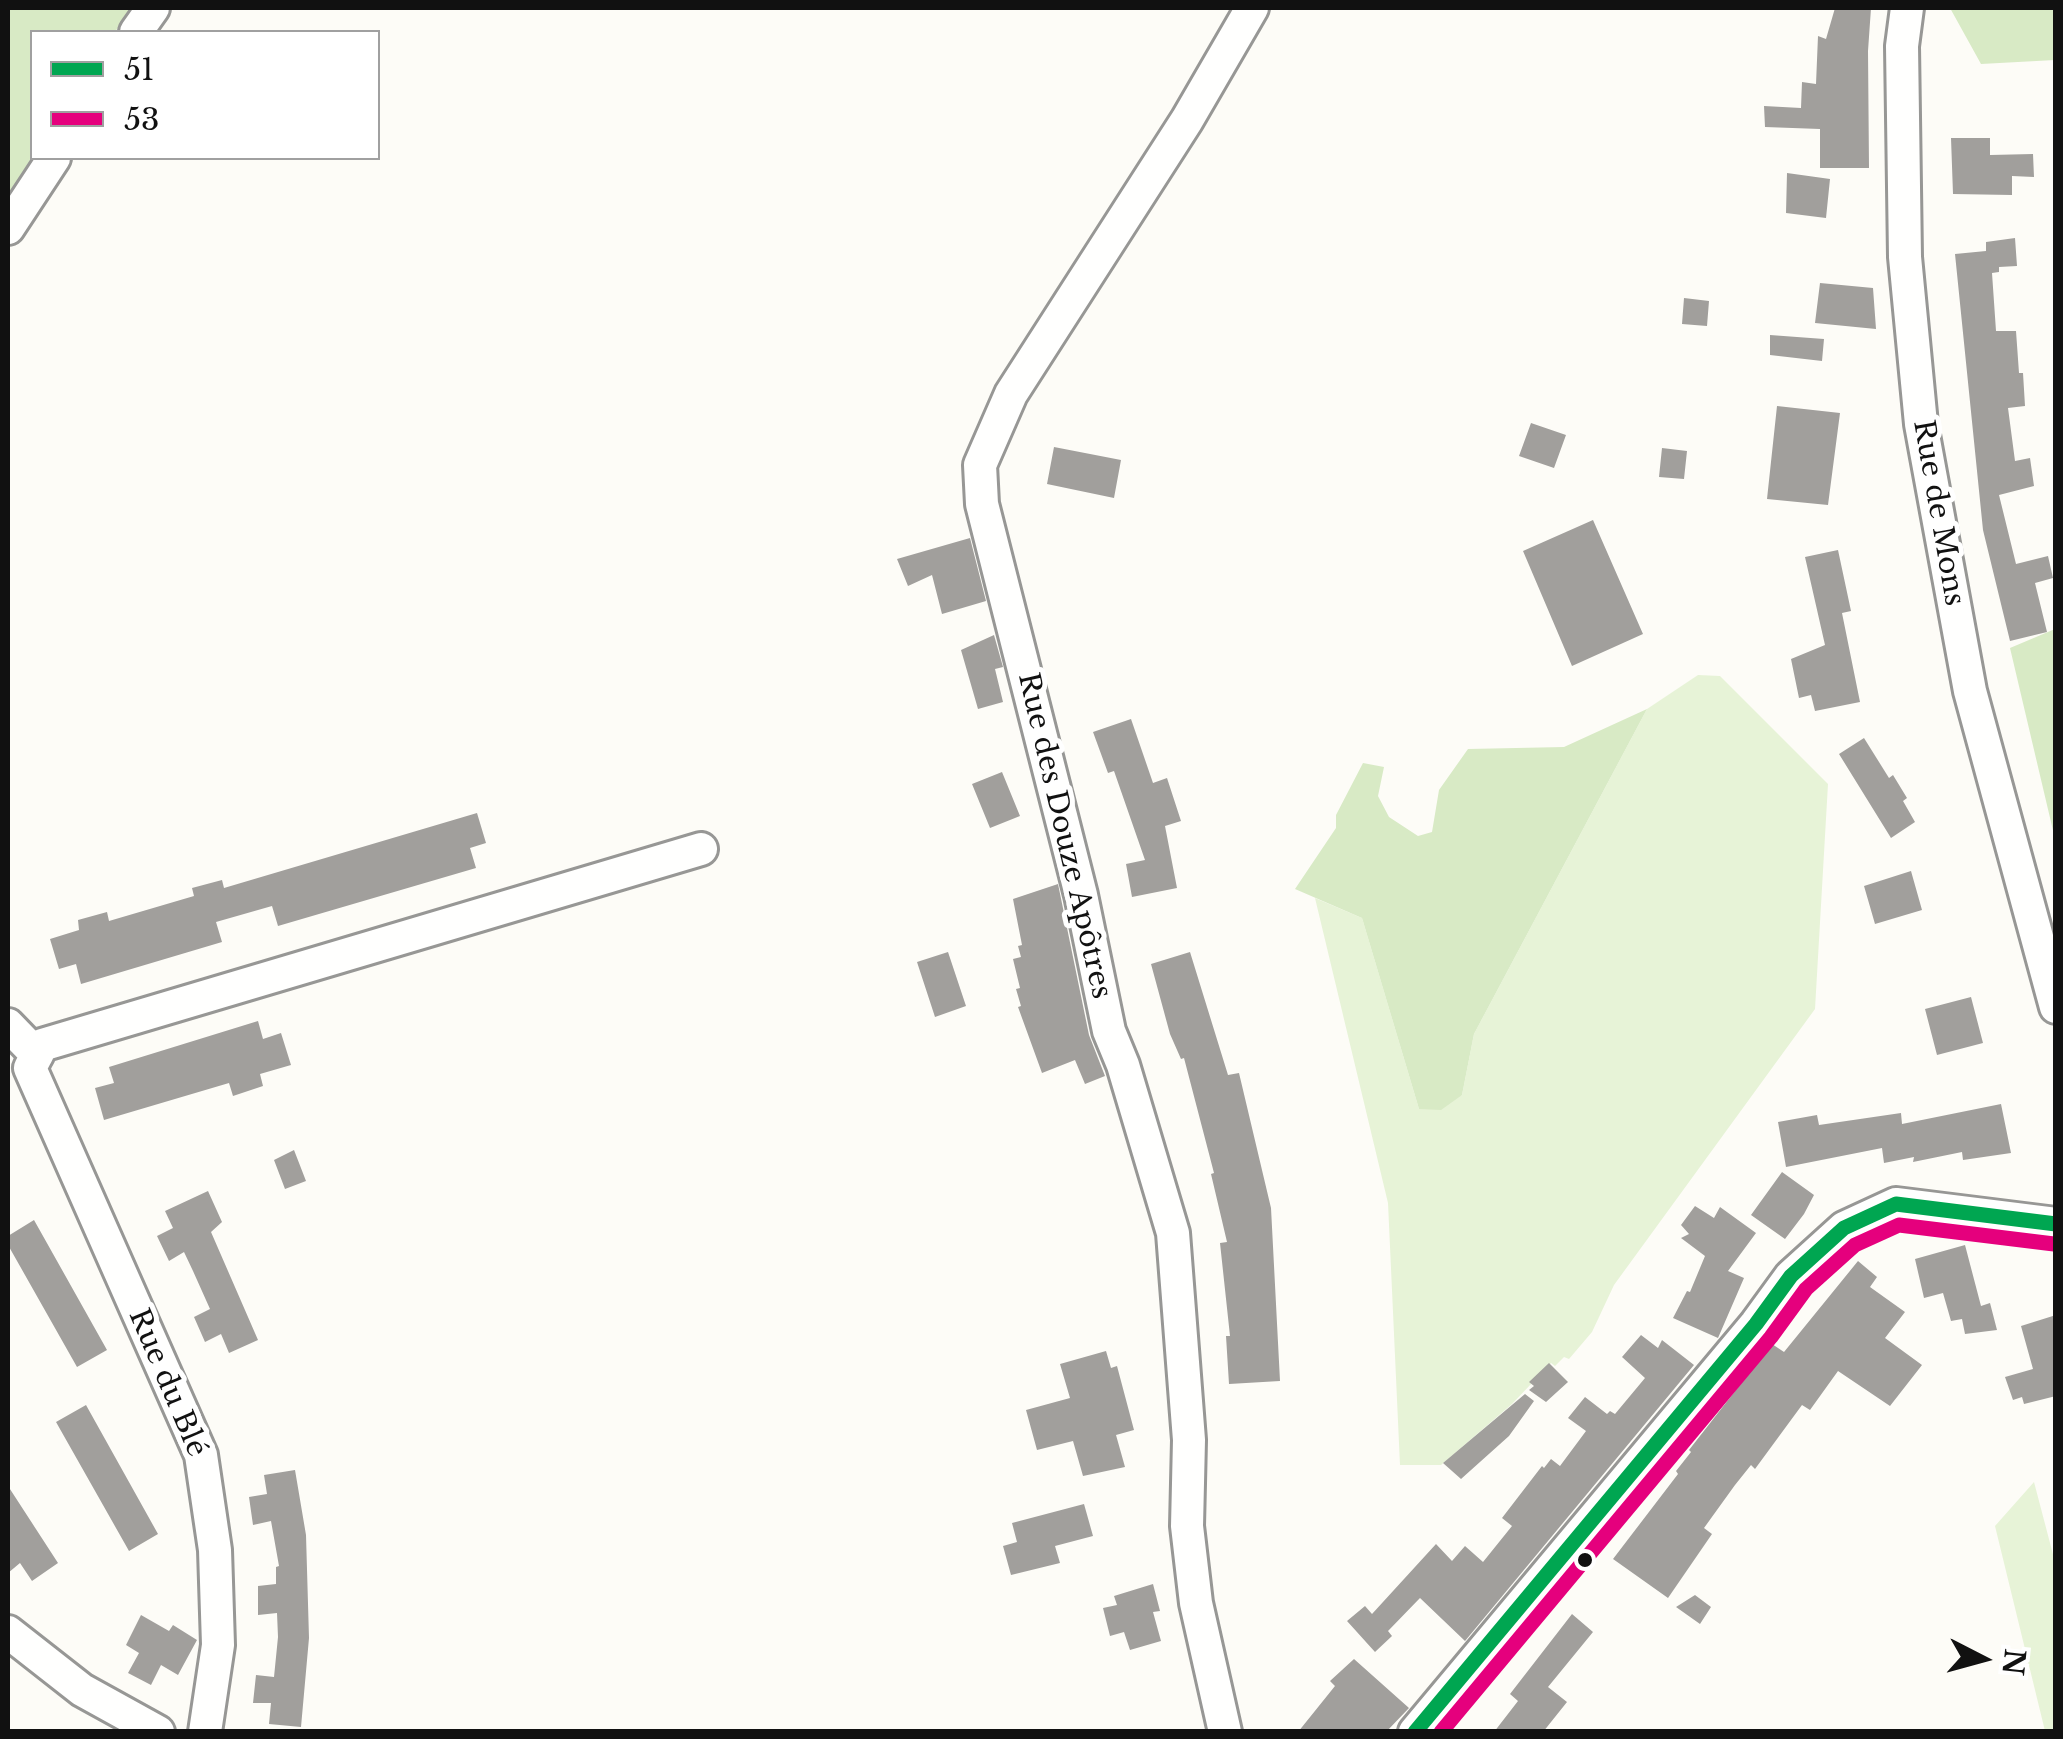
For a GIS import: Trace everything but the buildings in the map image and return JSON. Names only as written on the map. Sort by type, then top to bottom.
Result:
[{"type":"street","points":[[137,30],[153,8]]},
{"type":"street","name":"Rue des Douze Apôtres","points":[[1226,1732],[1196,1603],[1187,1526],[1189,1440],[1173,1234],[1123,1065],[1109,1031],[1076,876],[982,504],[980,465],[1011,394],[1187,120],[1252,8]]},
{"type":"street","name":"Rue de Mons","points":[[1906,8],[1902,46],[1904,257],[1921,424],[1970,691],[2056,1007]]},
{"type":"street","points":[[8,228],[53,160]]},
{"type":"street","points":[[8,1025],[37,1055],[42,1045],[701,848]]},
{"type":"street","name":"Rue du Blé","points":[[37,1055],[30,1068],[200,1454],[215,1550],[218,1645],[205,1732]]},
{"type":"street","points":[[1415,1732],[1756,1324],[1791,1276],[1844,1228],[1896,1204],[2047,1224]]},
{"type":"street","points":[[8,1632],[82,1690],[158,1732]]},
{"type":"green space","points":[[8,8],[131,8],[116,30],[30,30],[33,160],[8,199]]},
{"type":"green space","points":[[1950,8],[2055,8],[2055,60],[1981,64]]},
{"type":"green space","points":[[2055,629],[2055,839],[2010,648]]},
{"type":"green space","points":[[1698,675],[1720,676],[1828,784],[1815,1009],[1614,1285],[1592,1332],[1569,1359],[1564,1357],[1555,1366],[1551,1363],[1512,1404],[1441,1465],[1400,1465],[1388,1203],[1315,898],[1362,918],[1419,1109],[1462,1095],[1474,1034],[1647,709]]},
{"type":"green space","points":[[1647,709],[1474,1034],[1462,1095],[1441,1110],[1419,1109],[1362,918],[1295,889],[1336,828],[1336,815],[1363,763],[1384,767],[1378,796],[1389,817],[1418,836],[1432,832],[1439,790],[1468,749],[1564,747]]},
{"type":"green space","points":[[2034,1482],[2055,1562],[2055,1731],[2045,1731],[1995,1526]]},
{"type":"transit line","name":"51","points":[[1415,1732],[1756,1324],[1791,1276],[1844,1228],[1896,1204],[2056,1224]]},
{"type":"transit line","name":"53","points":[[1441,1732],[1771,1337],[1806,1289],[1855,1245],[1899,1225],[2054,1244]]}]
